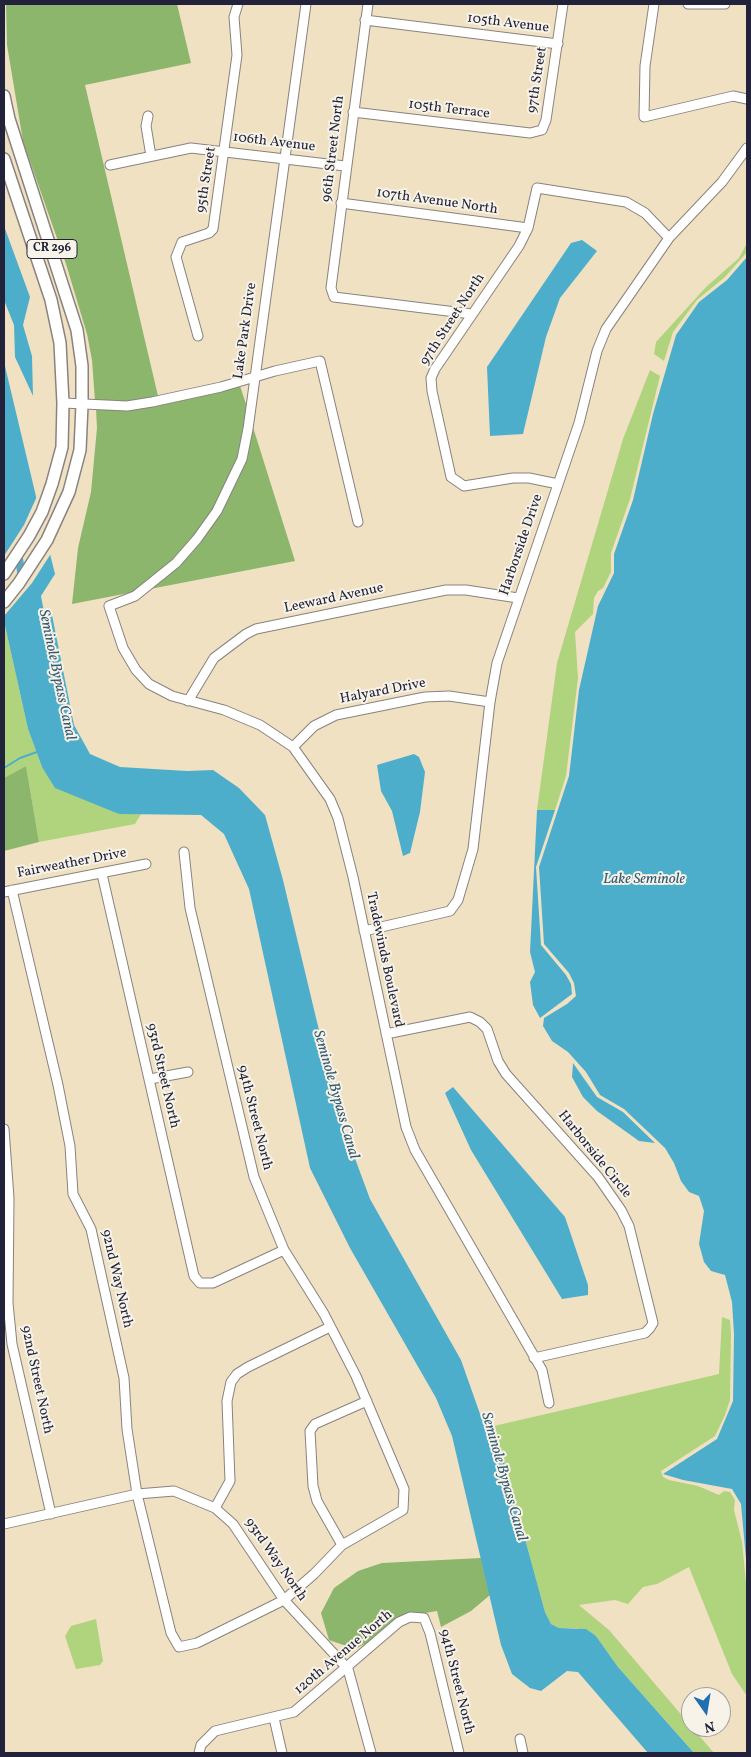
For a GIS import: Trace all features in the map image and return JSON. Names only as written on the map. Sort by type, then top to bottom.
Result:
[{"type":"main road","name":"CR 296","points":[[4,96],[9,118],[77,330],[82,366],[80,450],[69,492],[60,515],[35,559],[4,602]]},
{"type":"main road","name":"CR 296","points":[[4,159],[51,300],[60,343],[63,404],[62,447],[52,484],[42,512],[30,536],[4,574]]},
{"type":"street","name":"95th Street","points":[[198,336],[176,257],[182,242],[210,233],[213,229],[237,55],[234,17],[238,4]]},
{"type":"street","name":"Lake Park Drive","points":[[109,606],[135,596],[176,563],[198,539],[218,511],[242,459],[306,4]]},
{"type":"street","name":"96th Street North","points":[[368,4],[330,288],[334,297],[472,314]]},
{"type":"street","name":"97th Street","points":[[542,130],[546,120],[563,4]]},
{"type":"street","points":[[654,4],[645,66],[644,117],[733,96],[747,99]]},
{"type":"street","points":[[688,4],[726,4]]},
{"type":"street","name":"105th Avenue","points":[[365,20],[558,44]]},
{"type":"street","name":"105th Terrace","points":[[353,112],[530,133],[542,130]]},
{"type":"street","points":[[148,116],[146,126],[151,156]]},
{"type":"street","name":"106th Avenue","points":[[110,165],[191,148],[345,166]]},
{"type":"street","name":"Harborside Drive","points":[[364,931],[450,911],[454,906],[473,849],[490,702],[497,663],[579,423],[597,351],[606,329],[669,238],[722,182],[747,148]]},
{"type":"street","name":"97th Street North","points":[[558,484],[529,478],[513,478],[464,486],[451,477],[432,392],[431,378],[435,369],[519,246],[528,228],[537,188],[626,202],[645,213],[669,238]]},
{"type":"street","name":"107th Avenue North","points":[[342,203],[528,228]]},
{"type":"street","points":[[63,404],[127,406],[254,379],[275,371],[320,361],[358,522]]},
{"type":"street","name":"Leeward Avenue","points":[[188,701],[214,658],[246,634],[256,629],[446,590],[466,590],[518,598]]},
{"type":"street","name":"Tradewinds Boulevard","points":[[109,606],[123,648],[136,670],[158,690],[255,721],[293,747],[320,784],[335,809],[364,931],[402,1110],[415,1150],[542,1370],[549,1403]]},
{"type":"street","name":"Halyard Drive","points":[[293,747],[314,726],[336,715],[424,697],[449,696],[490,702]]},
{"type":"street","name":"94th Street North","points":[[184,852],[190,908],[254,1177],[284,1250],[330,1326],[367,1401],[404,1489],[403,1510],[342,1545]]},
{"type":"street","name":"Fairweather Drive","points":[[8,891],[146,864]]},
{"type":"street","name":"93rd Street North","points":[[102,874],[194,1276],[200,1283],[213,1283],[284,1250]]},
{"type":"street","name":"92nd Way North","points":[[8,891],[58,1085],[70,1146],[73,1194],[91,1229],[124,1378],[127,1429],[137,1494],[171,1633],[179,1647],[198,1643],[284,1600]]},
{"type":"street","name":"Harborside Circle","points":[[386,1034],[470,1017],[480,1022],[487,1029],[498,1061],[506,1074],[598,1177],[621,1210],[629,1226],[653,1322],[650,1328],[645,1333],[534,1358]]},
{"type":"street","points":[[150,1079],[188,1072]]},
{"type":"street","name":"92nd Street North","points":[[4,1129],[9,1198],[5,1238],[12,1344],[51,1514]]},
{"type":"street","points":[[215,1508],[230,1481],[227,1401],[231,1382],[237,1374],[248,1367],[330,1326]]},
{"type":"street","points":[[284,1600],[314,1574],[342,1545],[315,1494],[310,1431],[315,1424],[367,1401]]},
{"type":"street","name":"93rd Way North","points":[[4,1524],[137,1494],[174,1491],[215,1508],[233,1524],[284,1600],[348,1668],[371,1753]]},
{"type":"street","name":"120th Avenue North","points":[[200,1749],[215,1731],[294,1712],[348,1668],[399,1622],[410,1617],[424,1618]]},
{"type":"street","name":"94th Street North","points":[[424,1618],[430,1634],[460,1753]]},
{"type":"street","points":[[274,1718],[282,1753]]},
{"type":"street","points":[[520,1739],[523,1753]]},
{"type":"green space","points":[[6,4],[177,4],[191,63],[85,85],[158,396],[126,402],[95,401],[92,360],[87,334],[66,264],[23,141],[7,45]]},
{"type":"green space","points":[[747,243],[747,252],[725,277],[697,300],[673,332],[664,361],[654,354],[656,342],[706,287],[739,258]]},
{"type":"green space","points":[[650,370],[660,376],[630,499],[611,553],[611,572],[603,588],[598,591],[594,598],[593,614],[575,632],[578,678],[566,776],[555,810],[537,810],[557,663],[623,439]]},
{"type":"green space","points":[[240,386],[247,407],[238,457],[214,508],[195,536],[174,560],[134,592],[72,604],[78,548],[91,492],[97,428],[96,409],[127,410]]},
{"type":"green space","points":[[252,424],[295,561],[150,589],[179,566],[200,542],[221,513],[245,461]]},
{"type":"green space","points":[[4,621],[28,729],[42,767],[119,814],[141,814],[135,824],[39,842],[26,766],[4,778]]},
{"type":"green space","points":[[26,766],[39,842],[4,851],[4,778]]},
{"type":"green space","points":[[722,1317],[730,1320],[731,1334],[730,1400],[725,1415],[715,1436],[661,1471],[663,1477],[669,1480],[698,1486],[719,1495],[724,1491],[730,1492],[735,1500],[734,1510],[742,1542],[747,1594],[747,1696],[732,1674],[689,1567],[657,1584],[643,1587],[628,1604],[615,1600],[579,1605],[609,1630],[681,1714],[681,1737],[700,1737],[714,1753],[694,1753],[618,1667],[596,1636],[577,1628],[559,1628],[551,1624],[545,1612],[494,1426],[719,1374]]},
{"type":"green space","points":[[481,1558],[490,1595],[471,1611],[441,1627],[437,1611],[425,1613],[355,1649],[329,1640],[321,1613],[334,1588],[358,1571],[382,1563]]},
{"type":"green space","points":[[96,1619],[103,1661],[100,1665],[76,1669],[65,1636],[71,1626]]},
{"type":"water","points":[[4,226],[30,297],[23,325],[32,356],[33,396],[15,357],[14,325],[4,300]]},
{"type":"water","points":[[582,240],[597,251],[560,298],[546,337],[523,434],[490,436],[487,367],[571,243]]},
{"type":"water","name":"Lake Seminole","points":[[747,257],[747,1570],[741,1504],[732,1489],[683,1480],[663,1474],[717,1439],[733,1401],[734,1334],[732,1302],[725,1275],[711,1271],[704,1262],[699,1244],[704,1211],[699,1196],[689,1192],[681,1181],[674,1163],[665,1148],[624,1109],[600,1095],[586,1072],[568,1052],[552,1041],[543,1026],[544,1018],[576,996],[574,983],[569,973],[544,944],[539,867],[569,776],[579,690],[598,606],[614,573],[614,554],[633,500],[653,414],[676,335],[699,302],[727,280]]},
{"type":"water","points":[[4,362],[39,509],[4,567]]},
{"type":"water","points":[[48,546],[55,574],[41,596],[44,612],[51,610],[74,725],[90,754],[120,767],[187,771],[213,770],[239,788],[265,815],[283,880],[340,1118],[370,1199],[461,1360],[485,1428],[494,1426],[545,1612],[551,1624],[559,1628],[586,1629],[596,1636],[618,1667],[694,1753],[648,1753],[578,1672],[567,1671],[541,1691],[530,1688],[512,1674],[501,1645],[452,1436],[436,1398],[350,1248],[310,1168],[249,889],[224,834],[201,815],[119,814],[55,788],[42,767],[28,729],[4,621],[4,607]]},
{"type":"water","points":[[414,754],[419,757],[425,772],[420,812],[410,853],[403,856],[392,811],[381,791],[377,765]]},
{"type":"water","points":[[537,810],[555,810],[536,867],[541,945],[566,975],[571,984],[572,994],[540,1018],[533,1005],[530,982],[535,972],[530,952]]},
{"type":"water","points":[[573,1063],[597,1097],[623,1112],[655,1143],[639,1141],[597,1111],[583,1097],[572,1077]]},
{"type":"water","points":[[453,1087],[565,1217],[588,1285],[588,1295],[562,1299],[471,1150],[445,1093]]},
{"type":"pier","points":[[38,494],[41,508],[4,570],[4,556],[24,525]]},
{"type":"pier","points":[[49,544],[52,552],[32,583],[4,616],[4,604]]},
{"type":"waterway","name":"Seminole Bypass Canal","points":[[18,552],[22,578]]},
{"type":"waterway","points":[[4,768],[20,758],[37,752]]}]
